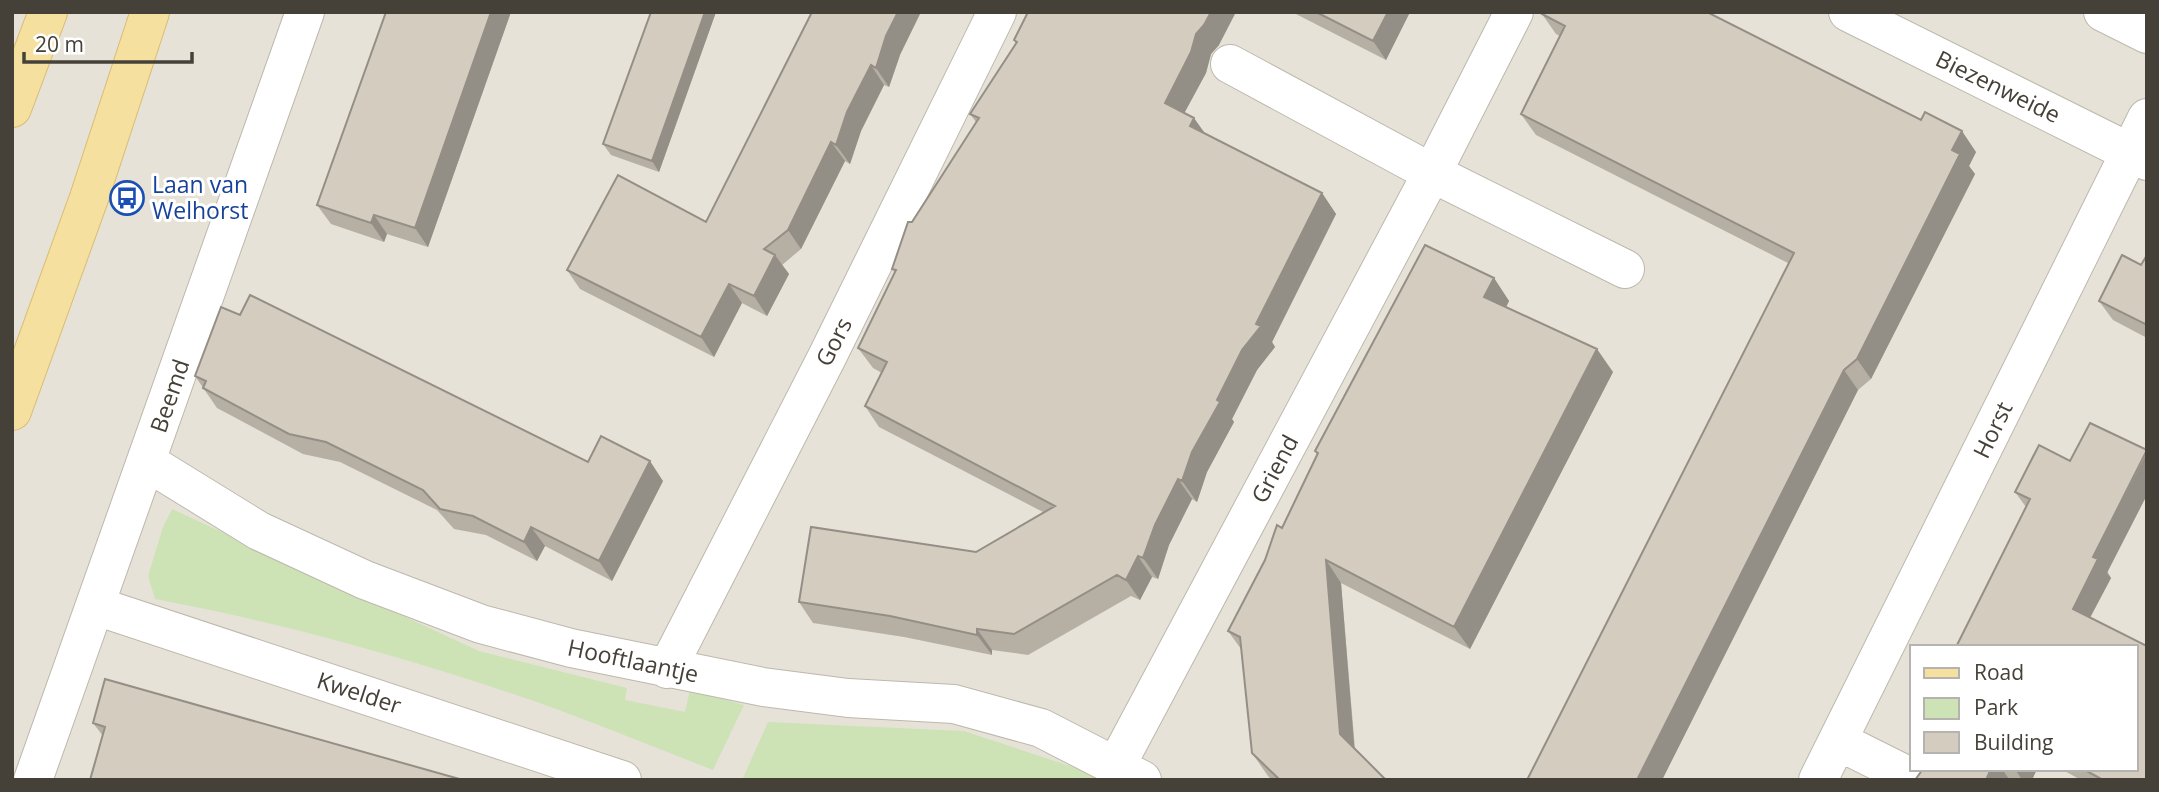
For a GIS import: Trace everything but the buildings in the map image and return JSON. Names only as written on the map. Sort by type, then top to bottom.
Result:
[{"type":"main road","points":[[12,108],[48,12]]},
{"type":"main road","points":[[12,411],[89,198],[150,12]]},
{"type":"street","name":"Beemd","points":[[33,780],[305,12]]},
{"type":"street","name":"Gors","points":[[667,669],[827,357],[997,12]]},
{"type":"street","name":"Griend","points":[[1129,772],[1514,12]]},
{"type":"street","name":"Biezenweide","points":[[1848,12],[2138,157]]},
{"type":"street","points":[[2103,12],[2147,34]]},
{"type":"street","points":[[1230,64],[1432,173],[1625,269]]},
{"type":"street","name":"Horst","points":[[1818,780],[2138,157],[2147,118]]},
{"type":"street","name":"Hooftlaantje","points":[[147,462],[259,531],[365,580],[481,624],[667,669],[848,698],[954,704],[1041,727],[1129,772]]},
{"type":"street","name":"Kwelder","points":[[96,606],[619,779]]},
{"type":"street","points":[[1838,741],[1916,780]]},
{"type":"shaded area","points":[[12,12],[2147,12],[2147,780],[12,780]]},
{"type":"green space","points":[[172,509],[479,651],[627,688],[625,700],[685,712],[690,690],[744,705],[713,770],[556,709],[418,664],[287,628],[155,599],[148,576],[163,527]]},
{"type":"green space","points":[[768,722],[964,731],[1094,774],[1092,780],[742,780]]},
{"type":"place","name":"Laan van Welhorst","points":[[127,198]]}]
